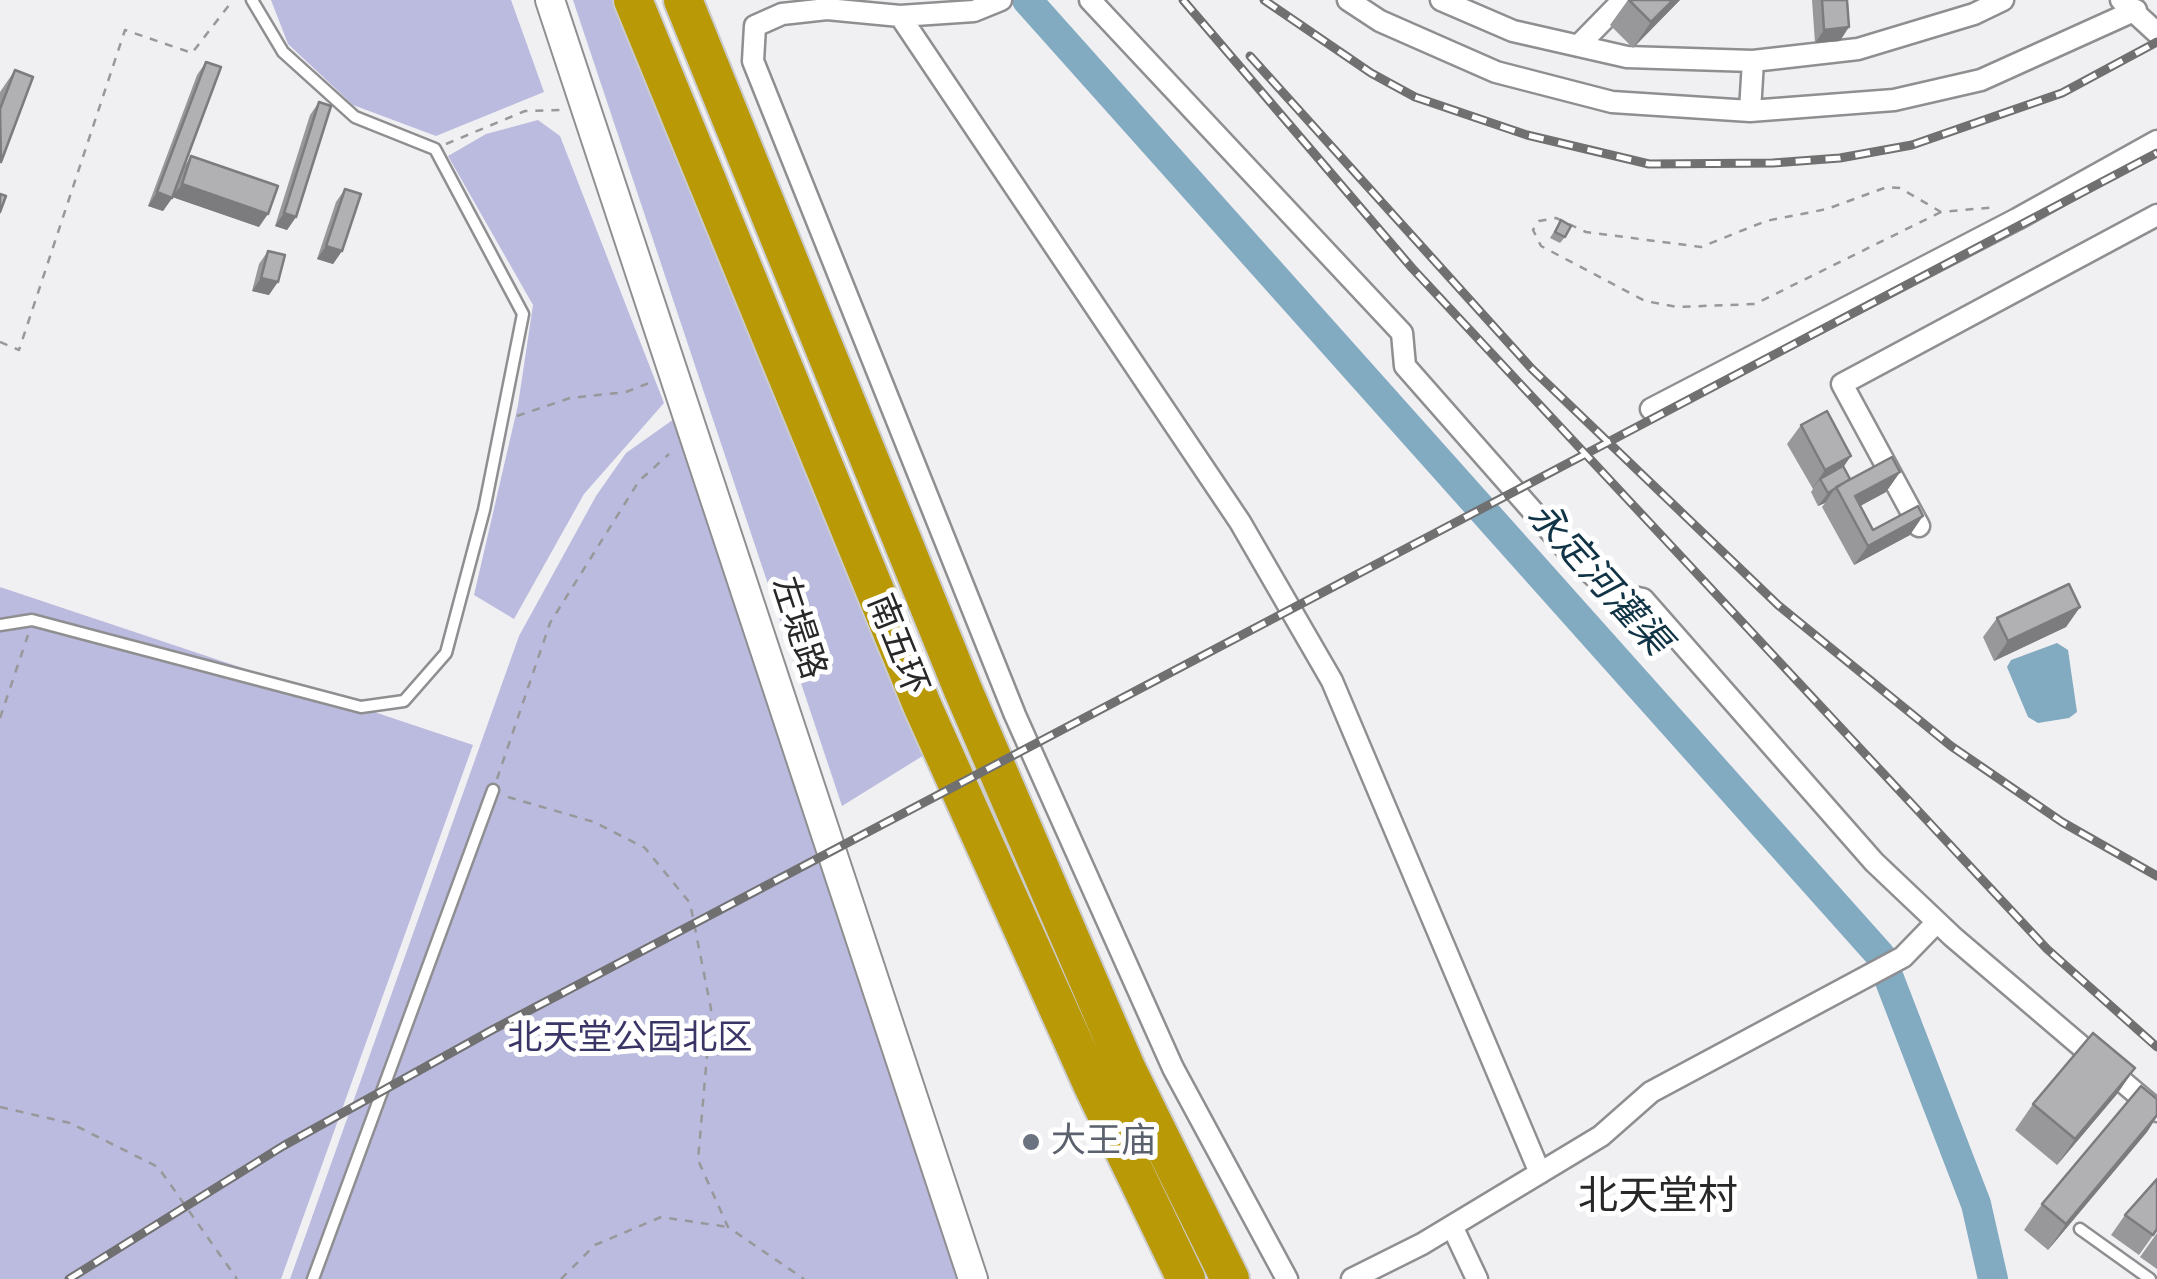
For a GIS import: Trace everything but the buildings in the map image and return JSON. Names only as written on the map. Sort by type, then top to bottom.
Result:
[{"type":"highway","name":"南五环","points":[[633,0],[922,704],[1093,1086],[1186,1279]]},
{"type":"highway","name":"南五环","points":[[683,0],[963,690],[1127,1070],[1230,1279]]},
{"type":"main road","name":"左堤路","points":[[550,0],[974,1279]]},
{"type":"street","points":[[1090,0],[1402,333],[1405,366],[1574,558],[1613,593],[1643,599],[1874,862],[1937,922],[2157,1111]]},
{"type":"street","points":[[1348,0],[1380,21],[1496,72],[1612,102],[1750,111],[1894,100],[1980,80],[2129,5],[2157,33]]},
{"type":"street","points":[[1442,0],[1513,32],[1626,58],[1753,61],[1858,50],[1974,14],[2000,1]]},
{"type":"street","points":[[1578,46],[1623,0]]},
{"type":"street","points":[[996,3],[974,11],[900,16],[827,9],[782,14],[755,26],[753,61],[1015,716],[1174,1068],[1288,1279]]},
{"type":"street","points":[[900,16],[1240,522],[1332,681],[1540,1173]]},
{"type":"street","points":[[1750,111],[1753,61]]},
{"type":"street","points":[[1651,409],[2017,220],[2157,141]]},
{"type":"street","points":[[1920,526],[1842,384],[2157,216]]},
{"type":"street","points":[[1352,1279],[1452,1226],[1601,1136],[1651,1092],[1903,956],[1937,922]]},
{"type":"street","points":[[1452,1226],[1477,1279]]},
{"type":"lane","points":[[0,626],[32,620],[360,707],[404,701],[446,653],[502,421],[523,314],[435,149],[355,118],[283,52],[252,0]]},
{"type":"lane","points":[[313,1279],[494,790]]},
{"type":"lane","points":[[2080,1229],[2150,1279]]},
{"type":"path","points":[[0,342],[19,350],[126,30],[192,53],[233,0]]},
{"type":"path","points":[[435,149],[525,111],[560,110],[560,96]]},
{"type":"path","points":[[1941,212],[1900,188],[1887,187],[1827,209],[1766,221],[1701,247],[1586,232],[1556,218],[1539,221],[1534,230],[1541,246],[1550,252],[1646,301],[1676,306],[1755,304],[1941,212],[2006,206],[2017,220]]},
{"type":"path","points":[[1550,252],[1567,222]]},
{"type":"path","points":[[502,421],[570,398],[626,392],[662,378]]},
{"type":"path","points":[[669,454],[639,481],[550,623],[494,790],[594,822],[645,848],[690,903],[710,1009],[698,1160],[728,1226]]},
{"type":"path","points":[[0,718],[32,620]]},
{"type":"path","points":[[0,1108],[70,1124],[158,1167],[236,1279]]},
{"type":"path","points":[[561,1279],[594,1246],[661,1217],[728,1226],[804,1279]]},
{"type":"green space","points":[[271,0],[511,0],[544,92],[436,136],[353,105],[288,44]]},
{"type":"green space","points":[[573,0],[616,0],[929,752],[842,806]]},
{"type":"green space","points":[[538,120],[560,136],[664,403],[584,494],[514,619],[474,595],[518,405],[533,305],[448,156],[486,134]]},
{"type":"green space","name":"北天堂公园北区","points":[[674,419],[960,1279],[290,1279],[519,636],[596,496],[626,453]]},
{"type":"green space","points":[[0,587],[473,745],[281,1279],[0,1279]]},
{"type":"shaded area","points":[[2057,643],[2068,650],[2077,712],[2069,718],[2038,723],[2028,717],[2007,667],[2011,660]]},
{"type":"waterway","name":"永定河灌渠","points":[[1027,0],[1880,955],[1976,1204],[1993,1279]]},
{"type":"railway","points":[[1183,0],[1412,268],[2047,949],[2157,1047]]},
{"type":"railway","points":[[1264,0],[1371,73],[1415,97],[1527,135],[1649,164],[1773,163],[1840,158],[1912,145],[2062,93],[2157,42]]},
{"type":"railway","points":[[1250,56],[1532,369],[1778,605],[1951,746],[2062,822],[2157,876]]},
{"type":"railway","points":[[69,1279],[283,1146],[492,1030],[2157,153]]},
{"type":"place","name":"大王庙","points":[[1031,1142]]},
{"type":"district","name":"北天堂村","points":[[1658,1198]]}]
